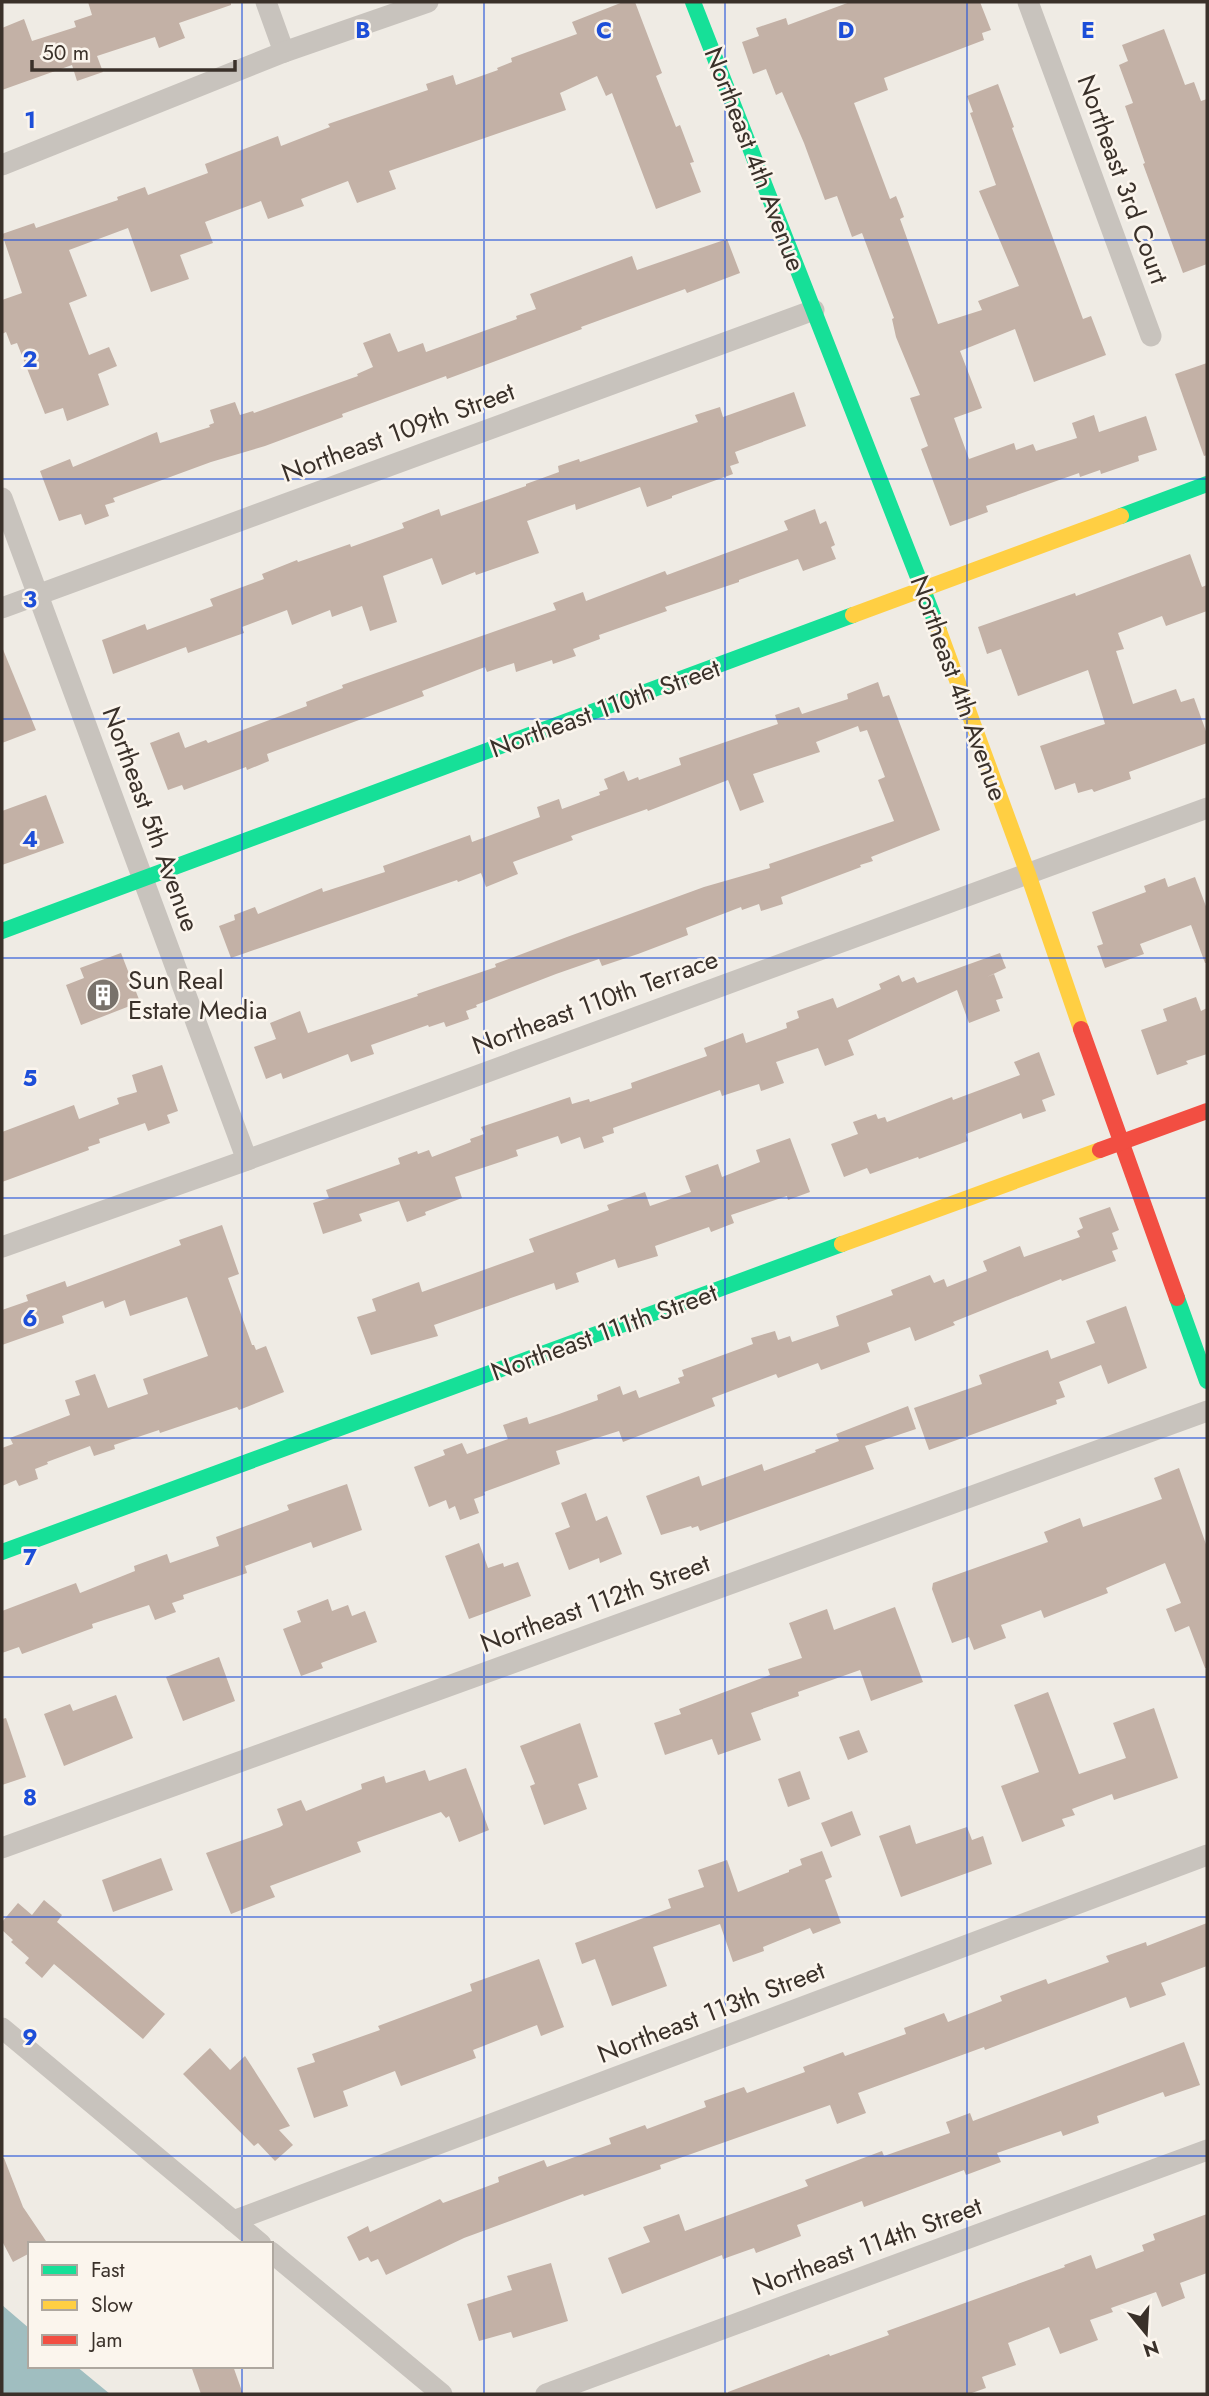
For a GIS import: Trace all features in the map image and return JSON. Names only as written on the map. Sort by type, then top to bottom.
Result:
[{"type":"street","points":[[267,2],[284,52]]},
{"type":"street","points":[[2,165],[284,52],[428,2]]},
{"type":"street","name":"Northeast 4th Avenue","points":[[693,2],[923,590],[1028,874],[1119,1143],[1207,1381]]},
{"type":"street","name":"Northeast 3rd Court","points":[[1028,2],[1151,336]]},
{"type":"street","name":"Northeast 109th Street","points":[[2,608],[814,310]]},
{"type":"street","name":"Northeast 110th Street","points":[[2,931],[1207,484]]},
{"type":"street","name":"Northeast 5th Avenue","points":[[2,498],[247,1160]]},
{"type":"street","name":"Northeast 110th Terrace","points":[[2,1247],[247,1160],[1207,808]]},
{"type":"street","name":"Northeast 111th Street","points":[[2,1552],[1207,1111]]},
{"type":"street","name":"Northeast 112th Street","points":[[2,1848],[1207,1411]]},
{"type":"street","name":"Northeast 113th Street","points":[[233,2221],[1207,1855]]},
{"type":"street","points":[[2,2028],[259,2242]]},
{"type":"street","name":"Northeast 114th Street","points":[[546,2394],[1207,2150]]},
{"type":"street","points":[[273,2254],[442,2394]]},
{"type":"water","points":[[2,2305],[28,2327],[28,2368],[78,2368],[110,2394],[2,2394]]},
{"type":"building","points":[[88,2],[231,2],[231,5],[179,23],[185,38],[159,48],[155,37],[97,56],[103,72],[77,81],[72,65],[2,90],[2,28],[24,19],[32,41],[76,27],[74,21],[92,15]]},
{"type":"building","points":[[623,2],[635,2],[662,73],[656,76],[676,127],[680,125],[694,162],[690,163],[701,192],[656,209],[612,93],[606,96],[597,76],[560,93],[566,110],[389,171],[396,189],[357,203],[348,181],[301,199],[304,206],[268,219],[261,201],[205,222],[213,243],[180,255],[189,279],[151,292],[128,228],[69,250],[87,296],[69,303],[89,355],[109,347],[117,366],[98,374],[109,405],[67,421],[63,408],[45,414],[17,343],[11,345],[6,332],[2,334],[2,300],[22,293],[2,234],[34,223],[36,228],[118,200],[117,197],[145,187],[148,195],[208,173],[205,164],[278,136],[281,146],[330,127],[328,124],[428,90],[426,84],[453,75],[456,85],[498,70],[497,68],[512,62],[511,58],[577,34],[572,22]]},
{"type":"building","points":[[850,2],[980,2],[991,30],[982,33],[984,40],[884,78],[888,90],[854,103],[890,199],[896,196],[900,206],[904,217],[900,219],[938,324],[982,310],[978,301],[1019,286],[979,191],[996,185],[970,113],[973,112],[967,96],[998,84],[1083,319],[1091,316],[1106,355],[1034,382],[1015,329],[960,351],[982,408],[954,418],[969,459],[1014,443],[1016,450],[1033,444],[1036,451],[1077,438],[1072,423],[1094,415],[1099,432],[1146,416],[1157,450],[1138,456],[1139,461],[1101,474],[1100,470],[1080,477],[1079,473],[986,506],[988,512],[950,526],[921,449],[928,446],[910,398],[920,395],[896,337],[894,318],[862,233],[852,237],[837,196],[825,200],[782,92],[776,95],[766,69],[753,74],[742,42],[759,36],[756,28],[786,18],[788,25]]},
{"type":"building","points":[[1164,29],[1185,85],[1194,82],[1201,101],[1207,99],[1207,264],[1183,273],[1125,106],[1133,103],[1119,65],[1128,61],[1122,45]]},
{"type":"building","points":[[727,239],[740,273],[687,293],[685,289],[447,379],[446,376],[342,414],[343,417],[265,446],[211,462],[113,498],[115,502],[105,505],[109,516],[85,525],[81,514],[59,521],[40,471],[70,459],[73,467],[157,432],[160,443],[210,427],[209,425],[214,423],[210,410],[235,402],[240,415],[253,411],[254,413],[358,376],[357,374],[373,367],[363,343],[390,333],[398,352],[423,343],[426,352],[517,319],[516,316],[536,309],[530,294],[632,256],[637,270]]},
{"type":"building","points":[[1207,363],[1207,455],[1204,456],[1175,374]]},
{"type":"building","points":[[794,392],[806,426],[735,452],[739,463],[730,466],[733,474],[647,507],[640,487],[576,510],[575,504],[527,521],[539,553],[442,585],[432,558],[383,576],[397,622],[370,631],[362,606],[332,617],[330,610],[292,625],[287,610],[242,627],[244,633],[188,653],[186,647],[113,674],[102,640],[145,624],[147,630],[213,606],[210,599],[264,579],[262,574],[297,560],[298,562],[350,544],[351,547],[404,528],[402,523],[439,509],[441,516],[526,486],[559,472],[558,466],[579,459],[580,462],[698,422],[695,415],[720,407],[723,417]]},
{"type":"building","points":[[815,509],[820,524],[826,521],[835,545],[831,547],[836,559],[803,571],[798,559],[665,607],[667,611],[599,635],[600,639],[573,649],[576,656],[553,664],[552,660],[516,672],[514,663],[487,672],[485,667],[422,691],[424,696],[267,754],[269,761],[247,770],[246,767],[184,790],[182,785],[168,790],[150,743],[179,732],[185,748],[206,740],[208,743],[307,706],[306,702],[343,688],[342,685],[556,610],[553,603],[583,592],[586,601],[665,571],[667,575],[788,530],[784,521]]},
{"type":"building","points":[[1190,554],[1202,587],[1207,585],[1207,611],[1166,626],[1162,616],[1118,633],[1124,649],[1116,651],[1133,704],[1176,689],[1181,702],[1194,698],[1207,734],[1207,743],[1129,772],[1131,779],[1094,792],[1092,789],[1078,793],[1075,783],[1055,790],[1040,746],[1105,724],[1088,670],[1018,696],[1001,649],[987,654],[978,627],[1075,593],[1076,596]]},
{"type":"building","points":[[2,647],[36,730],[2,743]]},
{"type":"building","points":[[878,682],[883,697],[889,695],[940,830],[871,857],[873,861],[860,865],[861,867],[781,897],[783,904],[761,911],[759,904],[742,910],[741,907],[686,928],[688,935],[638,954],[602,966],[599,959],[556,974],[476,1005],[477,1007],[466,1011],[469,1019],[446,1027],[444,1022],[429,1027],[428,1025],[371,1045],[374,1054],[351,1062],[348,1054],[283,1079],[281,1073],[266,1079],[254,1047],[276,1039],[270,1023],[300,1011],[308,1033],[418,996],[417,994],[496,967],[495,964],[567,937],[704,887],[770,868],[769,864],[894,821],[878,780],[885,777],[867,730],[860,732],[858,726],[816,742],[820,752],[753,774],[764,802],[740,811],[728,780],[648,811],[647,809],[571,836],[573,840],[513,862],[518,874],[486,887],[481,873],[231,958],[219,926],[235,920],[234,915],[255,907],[258,914],[322,888],[323,892],[385,872],[383,866],[470,835],[472,842],[540,817],[537,807],[559,799],[562,809],[600,795],[599,792],[608,789],[604,779],[624,771],[628,781],[638,777],[639,780],[681,765],[679,758],[778,724],[775,715],[799,707],[802,714],[848,699],[847,694]]},
{"type":"building","points":[[46,795],[64,843],[2,865],[2,811]]},
{"type":"building","points":[[1195,877],[1207,909],[1207,963],[1191,925],[1140,944],[1144,954],[1105,968],[1097,946],[1103,944],[1092,912],[1146,892],[1144,886],[1165,878],[1168,887]]},
{"type":"building","name":"Sun Real Estate Media","points":[[121,953],[140,1002],[81,1025],[66,985],[84,978],[80,968]]},
{"type":"building","points":[[1000,953],[1006,968],[987,977],[994,974],[1003,998],[996,1000],[1000,1011],[969,1023],[957,990],[848,1040],[854,1055],[825,1066],[818,1048],[776,1062],[784,1083],[761,1091],[759,1084],[722,1096],[720,1090],[613,1128],[614,1133],[602,1137],[604,1142],[584,1149],[580,1137],[561,1144],[558,1136],[516,1150],[518,1156],[455,1177],[462,1198],[425,1212],[426,1215],[407,1222],[399,1201],[359,1214],[362,1221],[323,1234],[313,1203],[329,1198],[326,1190],[400,1164],[398,1158],[429,1150],[432,1157],[471,1142],[470,1139],[484,1134],[481,1127],[570,1097],[572,1104],[589,1099],[590,1102],[632,1088],[631,1083],[707,1056],[704,1048],[743,1033],[746,1043],[787,1028],[786,1023],[799,1018],[797,1011],[833,998],[837,1008],[881,989],[879,984],[899,975],[902,982],[914,977],[917,983]]},
{"type":"building","points":[[1196,997],[1201,1011],[1207,1008],[1207,1054],[1157,1075],[1141,1030],[1167,1021],[1163,1009]]},
{"type":"building","points":[[1039,1052],[1055,1095],[1042,1100],[1046,1111],[1023,1119],[1021,1113],[966,1134],[968,1141],[919,1159],[918,1157],[870,1174],[867,1168],[844,1177],[831,1144],[858,1134],[853,1122],[876,1114],[878,1119],[885,1117],[887,1122],[1020,1075],[1014,1062]]},
{"type":"building","points":[[162,1065],[178,1111],[167,1115],[170,1123],[148,1131],[145,1123],[99,1139],[100,1143],[88,1147],[89,1150],[2,1182],[2,1132],[74,1105],[79,1119],[119,1104],[117,1098],[137,1092],[132,1075]]},
{"type":"building","points":[[790,1138],[810,1192],[788,1200],[787,1196],[731,1215],[734,1223],[711,1232],[709,1227],[655,1246],[658,1256],[618,1268],[615,1259],[576,1273],[579,1282],[556,1290],[554,1283],[434,1325],[438,1336],[371,1355],[357,1317],[376,1311],[372,1299],[419,1282],[422,1292],[534,1252],[529,1239],[609,1210],[607,1205],[645,1192],[650,1206],[691,1192],[685,1176],[718,1164],[722,1177],[760,1162],[756,1150]]},
{"type":"building","points":[[1110,1207],[1119,1230],[1112,1233],[1118,1249],[1112,1251],[1116,1261],[1062,1281],[1061,1279],[953,1322],[955,1325],[915,1341],[910,1327],[867,1343],[870,1352],[821,1370],[818,1363],[778,1378],[776,1374],[712,1398],[715,1406],[623,1442],[619,1431],[556,1451],[560,1464],[484,1492],[485,1495],[474,1499],[479,1513],[460,1520],[455,1506],[449,1509],[446,1500],[429,1507],[414,1467],[445,1455],[443,1450],[462,1443],[467,1454],[508,1439],[503,1425],[527,1417],[529,1424],[559,1414],[598,1400],[597,1395],[620,1386],[623,1395],[636,1390],[639,1398],[680,1383],[678,1378],[684,1376],[682,1370],[753,1344],[751,1338],[775,1331],[778,1340],[790,1336],[792,1342],[839,1326],[836,1316],[893,1295],[891,1290],[930,1275],[934,1283],[944,1279],[947,1287],[987,1271],[983,1261],[1020,1246],[1024,1257],[1080,1237],[1077,1231],[1083,1228],[1079,1218]]},
{"type":"building","points":[[222,1225],[239,1274],[228,1278],[252,1345],[256,1350],[266,1346],[284,1392],[239,1410],[237,1407],[160,1433],[159,1430],[114,1445],[115,1449],[94,1456],[90,1446],[35,1469],[38,1479],[19,1486],[16,1480],[2,1486],[2,1448],[13,1444],[10,1438],[70,1415],[65,1400],[80,1395],[75,1381],[95,1374],[108,1408],[148,1394],[143,1379],[208,1356],[187,1297],[130,1316],[125,1300],[105,1308],[103,1301],[62,1316],[64,1323],[2,1345],[2,1310],[28,1301],[26,1295],[65,1281],[67,1287],[181,1245],[179,1240]]},
{"type":"building","points":[[1126,1306],[1147,1368],[1108,1384],[1101,1365],[1059,1382],[1065,1397],[1056,1400],[1057,1404],[929,1450],[914,1408],[982,1384],[979,1375],[1048,1350],[1051,1359],[1095,1343],[1086,1321]]},
{"type":"building","points":[[908,1406],[916,1429],[865,1446],[874,1469],[700,1531],[698,1526],[691,1526],[661,1535],[646,1496],[699,1476],[702,1486],[762,1464],[764,1471],[839,1441],[836,1434]]},
{"type":"building","points":[[1179,1468],[1207,1547],[1207,1668],[1189,1626],[1175,1632],[1166,1609],[1181,1603],[1165,1563],[1106,1588],[1108,1593],[1044,1618],[1041,1610],[1001,1625],[1006,1638],[974,1650],[969,1637],[952,1643],[932,1589],[933,1583],[1048,1542],[1044,1532],[1080,1518],[1083,1527],[1162,1499],[1154,1478]]},
{"type":"building","points":[[347,1484],[362,1530],[313,1548],[311,1542],[245,1566],[247,1573],[183,1595],[184,1599],[172,1603],[176,1612],[155,1620],[149,1605],[92,1624],[93,1628],[22,1654],[19,1647],[2,1653],[2,1611],[76,1583],[80,1593],[135,1571],[134,1566],[167,1554],[170,1563],[219,1546],[216,1537],[289,1510],[287,1505]]},
{"type":"building","points":[[586,1493],[596,1521],[607,1516],[622,1554],[600,1563],[599,1558],[569,1570],[555,1533],[570,1527],[561,1503]]},
{"type":"building","points":[[479,1543],[488,1568],[503,1563],[504,1567],[518,1562],[531,1596],[469,1619],[445,1556]]},
{"type":"building","points":[[328,1599],[332,1611],[348,1605],[352,1616],[365,1611],[377,1642],[321,1663],[323,1668],[301,1676],[283,1629],[301,1622],[297,1611]]},
{"type":"building","points":[[895,1607],[923,1682],[871,1701],[860,1670],[798,1692],[799,1696],[751,1713],[761,1740],[718,1755],[712,1739],[665,1755],[654,1723],[681,1714],[679,1709],[770,1675],[768,1669],[802,1658],[789,1623],[827,1609],[834,1630]]},
{"type":"building","points":[[219,1657],[235,1701],[183,1721],[166,1677]]},
{"type":"building","points":[[1048,1692],[1079,1774],[1126,1758],[1113,1723],[1154,1708],[1178,1778],[1114,1800],[1112,1794],[1072,1809],[1075,1815],[1062,1819],[1065,1826],[1022,1842],[1001,1786],[1039,1772],[1014,1705]]},
{"type":"building","points":[[116,1695],[133,1738],[64,1766],[44,1714],[70,1704],[73,1711]]},
{"type":"building","points":[[6,1718],[26,1777],[2,1785],[2,1719]]},
{"type":"building","points":[[580,1723],[598,1777],[578,1784],[587,1809],[544,1825],[530,1786],[535,1784],[520,1746]]},
{"type":"building","points":[[859,1730],[868,1752],[848,1760],[839,1737]]},
{"type":"building","points":[[466,1768],[489,1830],[459,1842],[449,1816],[446,1818],[441,1812],[357,1842],[361,1852],[270,1886],[275,1897],[231,1914],[206,1853],[280,1827],[283,1825],[277,1809],[301,1800],[306,1811],[362,1789],[361,1784],[384,1776],[386,1783],[425,1770],[429,1781]]},
{"type":"building","points":[[800,1771],[810,1799],[788,1807],[778,1779]]},
{"type":"building","points":[[852,1811],[861,1835],[831,1847],[821,1823]]},
{"type":"building","points":[[910,1825],[916,1844],[967,1827],[972,1840],[983,1836],[992,1864],[901,1897],[879,1836]]},
{"type":"building","points":[[822,1851],[832,1877],[825,1880],[841,1923],[813,1934],[810,1928],[763,1947],[764,1951],[733,1962],[720,1924],[653,1947],[667,1986],[612,2006],[595,1959],[582,1964],[575,1943],[671,1908],[668,1899],[704,1887],[698,1870],[727,1860],[738,1892],[789,1872],[802,1865],[800,1859]]},
{"type":"building","points":[[161,1858],[173,1890],[113,1912],[102,1880]]},
{"type":"building","points":[[44,1900],[62,1915],[57,1922],[165,2014],[143,2039],[54,1964],[42,1978],[25,1963],[29,1958],[2,1930],[2,1922],[18,1903],[32,1915]]},
{"type":"building","points":[[1207,1923],[1207,1966],[1161,1983],[1166,1995],[1130,2008],[1126,1997],[985,2050],[984,2047],[858,2093],[866,2113],[837,2124],[830,2105],[660,2165],[661,2169],[584,2196],[583,2194],[464,2238],[386,2275],[378,2259],[371,2262],[368,2257],[359,2261],[347,2237],[368,2226],[370,2232],[440,2199],[443,2203],[499,2182],[498,2177],[544,2160],[547,2167],[611,2144],[609,2138],[645,2125],[647,2129],[706,2107],[704,2101],[744,2087],[747,2093],[805,2072],[803,2067],[843,2052],[845,2056],[906,2034],[904,2028],[944,2013],[948,2022],[1002,2001],[1000,1996],[1046,1979],[1048,1984],[1109,1962],[1106,1956],[1146,1942],[1147,1946]]},
{"type":"building","points":[[539,1959],[564,2027],[541,2036],[537,2025],[473,2050],[476,2058],[401,2086],[395,2071],[343,2091],[348,2106],[314,2118],[297,2068],[315,2062],[312,2054],[380,2030],[378,2026],[472,1991],[470,1984]]},
{"type":"building","points":[[1184,2042],[1200,2085],[1165,2097],[1163,2092],[1097,2116],[1099,2123],[1063,2136],[1061,2131],[997,2153],[1001,2162],[966,2175],[964,2170],[864,2207],[862,2201],[797,2225],[801,2236],[756,2253],[754,2248],[723,2259],[722,2255],[622,2294],[608,2258],[650,2242],[643,2227],[679,2214],[685,2231],[808,2186],[805,2180],[882,2151],[884,2156],[950,2133],[946,2122],[970,2113],[973,2121]]},
{"type":"building","points":[[210,2048],[230,2070],[245,2056],[290,2126],[279,2130],[293,2145],[275,2161],[258,2143],[254,2146],[183,2074]]},
{"type":"building","points":[[4,2158],[23,2207],[47,2242],[28,2242],[28,2254],[13,2262],[2,2241]]},
{"type":"building","points":[[1207,2214],[1207,2273],[1180,2283],[1185,2298],[1162,2307],[1156,2292],[1111,2308],[1113,2312],[1090,2320],[1098,2340],[1060,2354],[1049,2327],[1008,2343],[1016,2365],[982,2377],[986,2388],[969,2394],[728,2394],[829,2354],[830,2356],[889,2335],[887,2331],[1065,2267],[1064,2265],[1091,2255],[1096,2269],[1144,2251],[1142,2245],[1155,2240],[1153,2234]]},
{"type":"building","points":[[551,2263],[568,2321],[513,2338],[511,2332],[479,2341],[467,2304],[512,2290],[507,2276]]},
{"type":"building","points":[[192,2368],[234,2368],[243,2394],[201,2394]]},
{"type":"traffic: fast","points":[[693,2],[939,631]]},
{"type":"traffic: fast","points":[[1121,516],[1207,484]]},
{"type":"traffic: fast","points":[[2,931],[853,615]]},
{"type":"traffic: fast","points":[[2,1552],[842,1244]]},
{"type":"traffic: fast","points":[[1177,1298],[1207,1381]]},
{"type":"traffic: slow","points":[[853,615],[1121,516]]},
{"type":"traffic: slow","points":[[939,631],[1028,874],[1081,1029]]},
{"type":"traffic: slow","points":[[842,1244],[1100,1150]]},
{"type":"traffic: jam","points":[[1081,1029],[1177,1298]]},
{"type":"traffic: jam","points":[[1100,1150],[1207,1111]]},
{"type":"place","name":"Sun Real Estate Media","points":[[103,995]]}]
